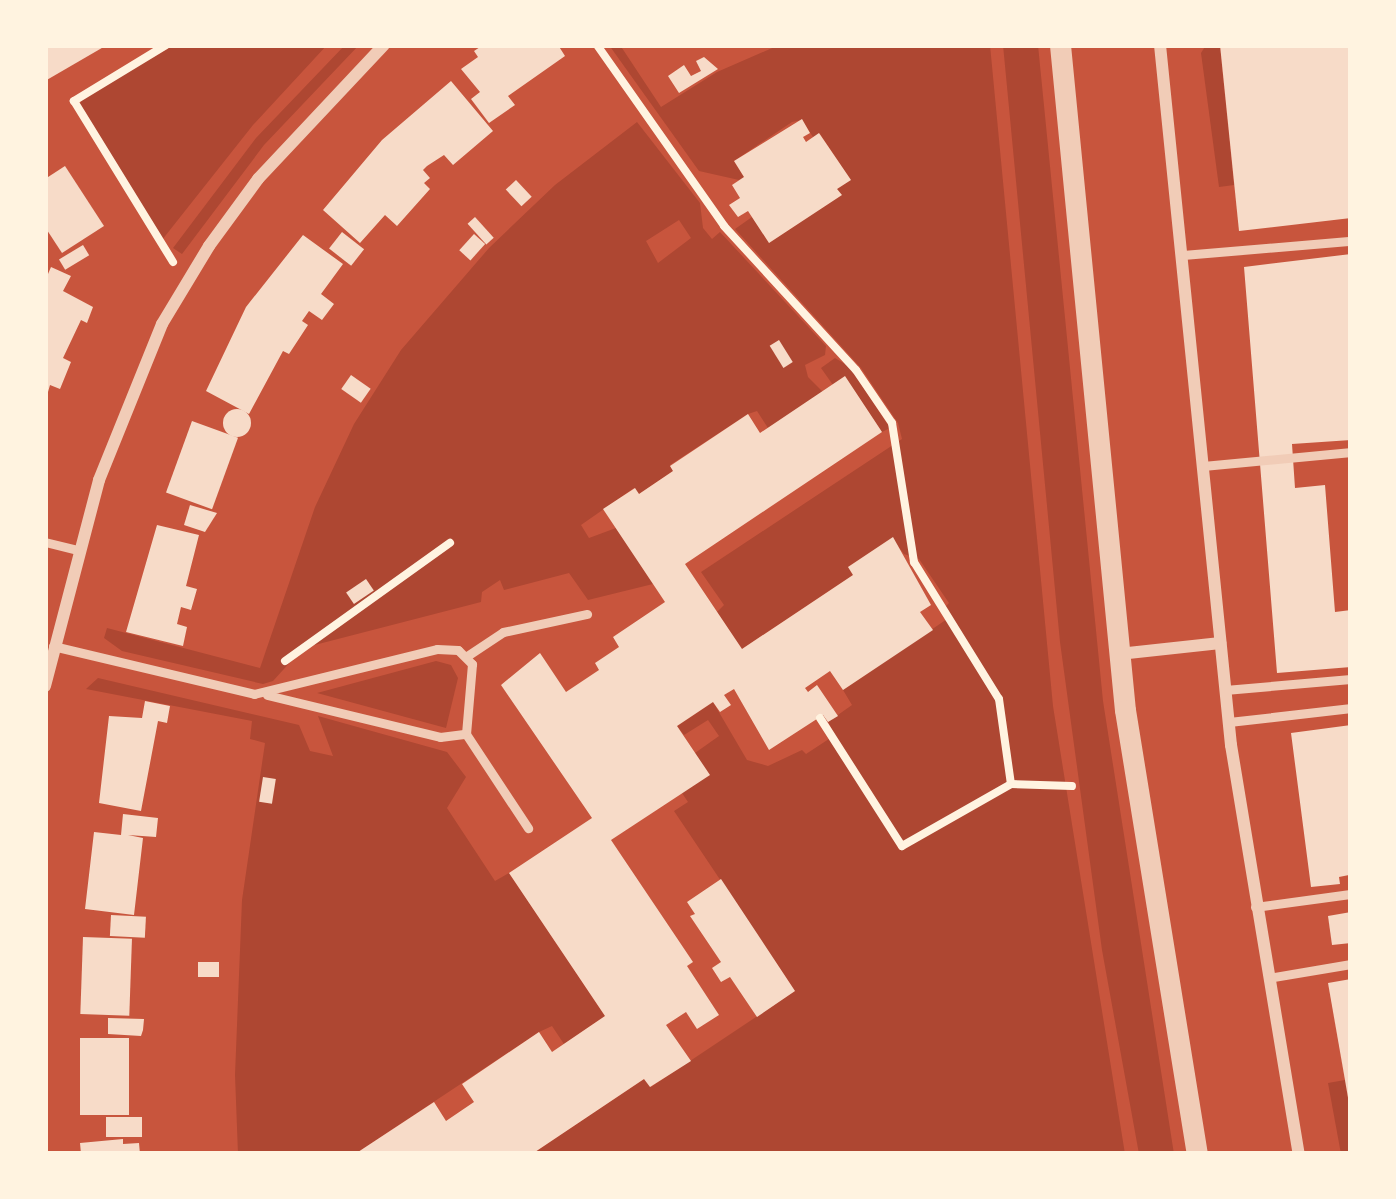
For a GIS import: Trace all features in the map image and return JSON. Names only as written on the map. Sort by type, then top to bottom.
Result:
[{"type":"street","points":[[45,686],[77,550],[120,420],[187,280],[258,179],[384,45]]},
{"type":"street","points":[[1060,45],[1119,654],[1143,841],[1197,1154]]},
{"type":"street","points":[[1160,45],[1228,722],[1299,1154]]},
{"type":"street","points":[[1119,654],[1220,643]]},
{"type":"lane","points":[[1183,255],[1351,241]]},
{"type":"lane","points":[[1203,466],[1350,452],[1351,465]]},
{"type":"lane","points":[[45,542],[77,550]]},
{"type":"lane","points":[[262,694],[437,649],[467,656],[502,632],[587,614]]},
{"type":"lane","points":[[53,646],[440,737],[466,734]]},
{"type":"lane","points":[[467,656],[472,674],[466,734],[528,828]]},
{"type":"lane","points":[[1225,690],[1351,679]]},
{"type":"lane","points":[[1228,722],[1351,708]]},
{"type":"lane","points":[[1255,907],[1350,894]]},
{"type":"lane","points":[[1267,978],[1351,964]]},
{"type":"path","points":[[166,45],[74,101],[187,280]]},
{"type":"path","points":[[597,45],[724,226],[856,370],[892,423],[914,562],[998,699],[1011,784]]},
{"type":"path","points":[[262,694],[271,671],[450,543]]},
{"type":"path","points":[[820,718],[902,846],[1011,784],[1072,786]]},
{"type":"shaded area","points":[[174,45],[327,45],[253,125],[162,240],[79,105],[84,97]]},
{"type":"shaded area","points":[[345,45],[359,45],[264,145],[182,254],[173,248],[256,138]]},
{"type":"shaded area","points":[[609,45],[620,45],[661,107],[717,72],[779,45],[990,45],[1053,706],[1125,1154],[532,1154],[644,1079],[651,1087],[795,991],[674,811],[688,802],[682,793],[695,753],[719,736],[708,720],[684,735],[677,726],[713,702],[747,760],[768,766],[802,750],[806,754],[835,735],[828,722],[852,705],[843,690],[950,617],[944,608],[949,603],[919,559],[904,554],[892,538],[848,567],[853,575],[742,649],[717,612],[724,605],[701,572],[902,439],[898,423],[861,368],[735,229],[752,217],[769,243],[841,195],[837,189],[850,179],[820,134],[813,137],[802,120],[792,122],[734,161],[744,177],[739,180],[699,171]]},
{"type":"shaded area","points":[[1003,45],[1038,45],[1103,701],[1174,1154],[1139,1154],[1102,950],[1060,642]]},
{"type":"shaded area","points":[[1206,45],[1220,45],[1234,185],[1219,187],[1201,53]]},
{"type":"shaded area","points":[[637,122],[700,203],[703,228],[712,239],[720,232],[826,346],[825,355],[805,365],[808,377],[823,392],[768,428],[757,411],[748,414],[670,465],[673,471],[639,494],[634,488],[581,525],[589,538],[616,528],[653,584],[588,600],[569,573],[504,590],[500,580],[482,592],[481,602],[303,648],[273,681],[263,684],[122,651],[104,638],[107,628],[260,668],[315,507],[354,424],[401,350],[489,248],[555,185]],"holes":[[[679,220],[691,238],[658,263],[646,241]]]},
{"type":"shaded area","points":[[835,358],[850,367],[890,428],[882,432],[845,377],[833,385],[821,368]]},
{"type":"shaded area","points":[[436,661],[451,665],[458,678],[446,728],[317,693]]},
{"type":"shaded area","points":[[98,678],[299,725],[310,751],[333,756],[318,716],[447,752],[466,777],[447,808],[495,881],[509,873],[605,1016],[564,1044],[552,1026],[539,1032],[355,1154],[238,1154],[235,1075],[242,900],[265,743],[250,739],[252,721],[86,689]]},
{"type":"shaded area","points":[[1345,1080],[1351,1154],[1341,1154],[1328,1083]]},
{"type":"building","points":[[45,45],[107,45],[45,81]]},
{"type":"building","points":[[483,45],[558,45],[565,56],[508,96],[515,105],[489,123],[471,99],[480,92],[461,69],[478,57],[474,51]]},
{"type":"building","points":[[1220,45],[1351,45],[1351,218],[1239,231]]},
{"type":"building","points":[[704,57],[718,69],[679,93],[668,76],[684,65],[691,76],[701,71],[696,61]]},
{"type":"building","points":[[451,81],[493,131],[453,165],[444,155],[427,166],[423,170],[430,178],[424,183],[430,189],[397,226],[385,215],[360,243],[323,210],[382,140]]},
{"type":"building","points":[[802,119],[810,133],[803,137],[806,142],[819,133],[851,180],[837,189],[842,195],[769,243],[748,211],[738,217],[729,205],[740,198],[732,185],[744,177],[734,161]]},
{"type":"building","points":[[65,166],[104,226],[62,253],[45,227],[45,179]]},
{"type":"building","points":[[516,180],[532,197],[521,206],[506,190]]},
{"type":"building","points":[[475,217],[494,238],[486,244],[468,224]]},
{"type":"building","points":[[342,232],[364,249],[351,266],[329,249]]},
{"type":"building","points":[[474,234],[485,244],[470,260],[459,250]]},
{"type":"building","points":[[303,235],[343,264],[321,294],[334,304],[322,320],[309,311],[302,321],[308,325],[289,354],[283,351],[249,414],[206,391],[246,307]]},
{"type":"building","points":[[83,245],[89,255],[65,270],[59,259]]},
{"type":"building","points":[[1351,254],[1351,440],[1292,444],[1295,488],[1325,485],[1335,612],[1351,610],[1351,667],[1277,673],[1244,267]]},
{"type":"building","points":[[51,267],[71,276],[63,291],[93,307],[87,323],[81,320],[63,358],[71,362],[60,389],[50,385],[46,399],[45,281]]},
{"type":"building","points":[[779,340],[793,362],[783,368],[770,346]]},
{"type":"building","points":[[351,375],[371,389],[361,403],[341,389]]},
{"type":"building","points":[[845,376],[882,432],[685,564],[742,649],[853,575],[848,567],[893,537],[931,605],[920,612],[933,630],[843,690],[830,671],[805,688],[808,692],[817,685],[838,716],[828,722],[823,715],[769,750],[734,689],[724,695],[731,705],[720,712],[713,702],[677,726],[710,775],[611,840],[693,962],[687,966],[719,1015],[697,1029],[686,1012],[666,1025],[691,1061],[650,1087],[644,1079],[532,1154],[355,1154],[434,1102],[446,1121],[474,1102],[462,1084],[539,1032],[552,1052],[605,1016],[509,873],[592,818],[501,685],[540,653],[566,692],[599,670],[595,663],[619,647],[613,637],[665,602],[603,509],[635,488],[639,494],[673,471],[670,466],[748,414],[760,433]]},
{"type":"building","points":[[237,409],[247,413],[251,423],[247,433],[237,437],[227,433],[223,423],[227,413]]},
{"type":"building","points":[[192,421],[238,438],[212,509],[166,492]]},
{"type":"building","points":[[190,505],[217,513],[205,532],[184,525]]},
{"type":"building","points":[[157,525],[199,535],[186,586],[197,589],[191,610],[181,607],[177,624],[187,627],[183,646],[126,632]]},
{"type":"building","points":[[366,579],[374,591],[354,604],[346,592]]},
{"type":"building","points":[[145,701],[170,706],[167,723],[158,721],[141,811],[99,803],[109,716],[142,718]]},
{"type":"building","points":[[1351,725],[1349,875],[1339,877],[1340,884],[1311,887],[1291,733]]},
{"type":"building","points":[[263,777],[276,779],[272,804],[259,802]]},
{"type":"building","points":[[123,814],[158,818],[156,837],[128,835],[143,838],[134,915],[85,909],[94,832],[121,835]]},
{"type":"building","points":[[721,879],[795,991],[757,1017],[730,977],[721,982],[712,968],[721,962],[690,916],[695,914],[687,902]]},
{"type":"building","points":[[1351,912],[1351,943],[1332,945],[1328,916]]},
{"type":"building","points":[[111,915],[146,917],[145,938],[110,936]]},
{"type":"building","points":[[83,937],[132,939],[129,1016],[80,1014]]},
{"type":"building","points":[[198,962],[219,962],[219,977],[198,977]]},
{"type":"building","points":[[1351,979],[1351,1103],[1349,1103],[1328,983]]},
{"type":"building","points":[[108,1018],[144,1019],[141,1036],[108,1034]]},
{"type":"building","points":[[80,1038],[129,1038],[129,1115],[80,1115]]},
{"type":"building","points":[[106,1117],[142,1117],[142,1137],[106,1137]]},
{"type":"building","points":[[123,1139],[123,1144],[139,1143],[140,1154],[81,1154],[80,1143]]}]
